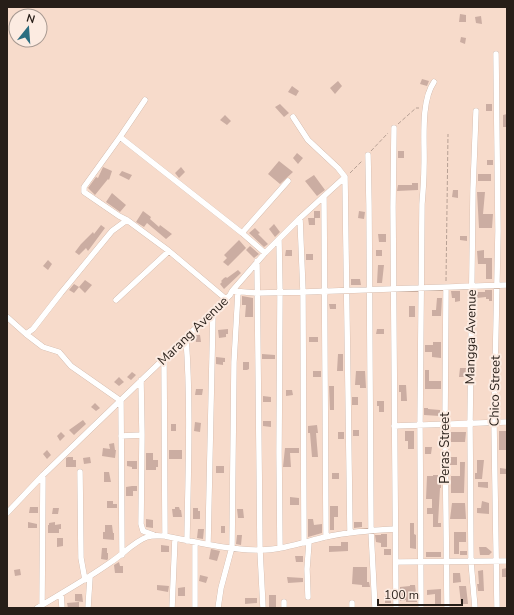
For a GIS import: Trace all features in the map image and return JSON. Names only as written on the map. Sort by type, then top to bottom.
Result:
[{"type":"street","name":"Chico Street","points":[[496,54],[497,285],[494,423],[497,608]]},
{"type":"street","points":[[421,608],[420,289],[422,204],[425,111],[429,92],[434,82]]},
{"type":"street","points":[[145,100],[84,187],[84,192],[127,220],[169,251],[226,299]]},
{"type":"street","name":"Mangga Avenue","points":[[474,608],[471,562],[470,424],[471,286],[476,111]]},
{"type":"street","points":[[293,117],[308,140],[338,168],[345,177],[350,533]]},
{"type":"street","points":[[394,128],[393,289],[396,608]]},
{"type":"street","points":[[120,137],[242,233],[265,253]]},
{"type":"street","points":[[368,155],[371,530],[375,608]]},
{"type":"street","points":[[218,608],[221,588],[232,548],[235,291],[257,261],[300,218],[345,177]]},
{"type":"street","points":[[242,233],[288,181]]},
{"type":"street","points":[[324,197],[326,537]]},
{"type":"street","points":[[300,218],[308,597]]},
{"type":"street","points":[[26,334],[32,329],[112,231],[127,220]]},
{"type":"street","points":[[279,240],[280,292],[278,452],[280,548]]},
{"type":"street","points":[[116,300],[169,251]]},
{"type":"street","points":[[257,261],[260,550],[263,608]]},
{"type":"street","name":"Marang Avenue","points":[[7,513],[43,475],[235,291],[257,293],[370,288],[420,289],[507,285]]},
{"type":"street","name":"Peras Street","points":[[446,288],[445,424],[447,608]]},
{"type":"street","points":[[208,544],[213,312]]},
{"type":"street","points":[[7,317],[43,347],[59,352],[71,366],[121,401],[122,555]]},
{"type":"street","points":[[186,338],[188,366],[189,463],[187,541]]},
{"type":"street","points":[[164,359],[165,536]]},
{"type":"street","points":[[141,380],[141,524],[143,531],[155,536]]},
{"type":"street","points":[[394,426],[507,422]]},
{"type":"street","points":[[122,436],[142,435]]},
{"type":"street","points":[[80,472],[81,558],[87,578],[88,608]]},
{"type":"street","points":[[39,607],[43,475]]},
{"type":"street","points":[[39,607],[87,578],[122,555],[141,540],[155,536],[165,536],[232,548],[260,550],[280,548],[350,533],[395,529]]},
{"type":"street","points":[[172,608],[175,538]]},
{"type":"street","points":[[195,542],[195,608]]},
{"type":"street","points":[[396,562],[421,563],[507,561]]},
{"type":"street","points":[[61,594],[62,608]]},
{"type":"path","points":[[345,177],[416,108],[425,111]]},
{"type":"path","points":[[446,288],[448,134]]},
{"type":"building","points":[[460,14],[466,15],[466,22],[459,22]]},
{"type":"building","points":[[481,16],[482,24],[476,23],[475,17]]},
{"type":"building","points":[[461,37],[466,38],[465,44],[460,42]]},
{"type":"building","points":[[422,79],[429,81],[427,86],[420,84]]},
{"type":"building","points":[[338,81],[342,86],[335,94],[330,88]]},
{"type":"building","points":[[292,86],[299,91],[296,96],[288,92]]},
{"type":"building","points":[[280,104],[289,113],[284,117],[275,107]]},
{"type":"building","points":[[486,104],[492,104],[492,111],[486,111]]},
{"type":"building","points":[[507,114],[507,127],[503,127],[503,115]]},
{"type":"building","points":[[225,115],[231,121],[227,125],[220,120]]},
{"type":"building","points":[[398,151],[404,151],[404,158],[398,158]]},
{"type":"building","points":[[297,153],[303,158],[298,164],[293,158]]},
{"type":"building","points":[[487,160],[493,160],[493,165],[487,165]]},
{"type":"building","points":[[279,161],[293,172],[280,184],[268,174]]},
{"type":"building","points":[[103,167],[112,171],[109,180],[108,179],[95,195],[88,188],[96,177],[98,178]]},
{"type":"building","points":[[181,167],[185,172],[179,178],[175,173]]},
{"type":"building","points":[[122,171],[132,175],[129,180],[119,175]]},
{"type":"building","points":[[478,174],[491,174],[491,181],[478,181]]},
{"type":"building","points":[[314,175],[325,190],[317,196],[305,181]]},
{"type":"building","points":[[412,183],[418,183],[418,190],[397,191],[398,185],[412,185]]},
{"type":"building","points":[[453,190],[458,190],[458,198],[452,197]]},
{"type":"building","points":[[477,192],[485,192],[483,214],[493,214],[492,228],[479,228]]},
{"type":"building","points":[[112,193],[126,205],[120,212],[106,202]]},
{"type":"building","points":[[143,211],[151,217],[150,219],[159,227],[160,225],[172,234],[166,239],[147,223],[144,227],[136,222]]},
{"type":"building","points":[[314,211],[320,211],[320,218],[314,218]]},
{"type":"building","points":[[359,211],[365,212],[364,219],[358,218]]},
{"type":"building","points":[[308,218],[315,218],[315,225],[309,225]]},
{"type":"building","points":[[274,224],[280,232],[275,237],[269,229]]},
{"type":"building","points":[[101,225],[105,228],[88,251],[86,248],[79,255],[75,252],[81,244],[93,232],[94,234]]},
{"type":"building","points":[[255,228],[260,233],[258,234],[268,244],[264,247],[249,233]]},
{"type":"building","points":[[378,234],[386,234],[386,242],[379,242]]},
{"type":"building","points":[[460,236],[467,236],[467,241],[460,240]]},
{"type":"building","points":[[239,240],[246,248],[228,266],[223,262],[227,258],[224,255]]},
{"type":"building","points":[[250,246],[259,254],[254,258],[246,250]]},
{"type":"building","points":[[286,250],[292,250],[292,256],[285,256]]},
{"type":"building","points":[[376,250],[382,250],[382,256],[376,256]]},
{"type":"building","points":[[484,250],[484,258],[492,258],[492,279],[486,279],[486,264],[478,264],[477,251]]},
{"type":"building","points":[[306,254],[313,254],[313,260],[306,260]]},
{"type":"building","points":[[48,260],[52,264],[48,270],[43,266]]},
{"type":"building","points":[[378,265],[384,265],[382,283],[377,283]]},
{"type":"building","points":[[238,270],[241,273],[224,289],[220,284],[222,282],[221,281]]},
{"type":"building","points":[[351,279],[360,279],[361,285],[351,285]]},
{"type":"building","points":[[85,280],[92,285],[85,293],[79,287]]},
{"type":"building","points":[[74,284],[79,287],[74,293],[69,290]]},
{"type":"building","points":[[485,290],[492,290],[492,301],[486,299],[486,297],[477,298],[477,292],[485,292]]},
{"type":"building","points":[[451,291],[460,291],[460,301],[455,302],[455,298],[452,298]]},
{"type":"building","points":[[242,296],[253,298],[253,317],[245,317],[246,305],[242,305]]},
{"type":"building","points":[[437,298],[442,298],[441,316],[432,316],[432,310],[436,310]]},
{"type":"building","points":[[329,304],[336,304],[336,309],[330,309]]},
{"type":"building","points":[[409,306],[415,306],[415,317],[409,317]]},
{"type":"building","points":[[228,329],[228,334],[226,334],[226,337],[219,338],[218,330]]},
{"type":"building","points":[[377,329],[384,329],[384,334],[376,334]]},
{"type":"building","points":[[195,335],[200,335],[201,342],[196,342]]},
{"type":"building","points":[[309,337],[318,337],[318,342],[309,342]]},
{"type":"building","points":[[433,342],[441,342],[441,358],[432,357],[432,352],[425,352],[425,345],[433,345]]},
{"type":"building","points":[[262,354],[275,355],[275,359],[262,359]]},
{"type":"building","points":[[338,354],[343,354],[343,371],[337,371]]},
{"type":"building","points":[[216,357],[225,358],[223,365],[216,364]]},
{"type":"building","points":[[243,362],[249,362],[249,369],[243,370]]},
{"type":"building","points":[[460,368],[466,368],[465,377],[459,377]]},
{"type":"building","points":[[425,370],[429,370],[429,381],[441,381],[441,389],[425,389]]},
{"type":"building","points":[[313,371],[321,371],[321,377],[313,377]]},
{"type":"building","points":[[356,371],[365,371],[366,388],[360,388],[360,385],[355,385]]},
{"type":"building","points":[[132,372],[136,375],[131,380],[127,377]]},
{"type":"building","points":[[119,377],[124,382],[119,386],[114,382]]},
{"type":"building","points":[[399,385],[406,385],[407,401],[401,401]]},
{"type":"building","points":[[329,386],[334,386],[334,410],[330,410]]},
{"type":"building","points":[[196,389],[203,389],[202,395],[195,395]]},
{"type":"building","points":[[286,390],[292,390],[293,395],[286,396]]},
{"type":"building","points":[[263,396],[271,397],[271,402],[263,402]]},
{"type":"building","points":[[352,397],[358,397],[358,405],[352,405]]},
{"type":"building","points":[[377,401],[384,401],[384,412],[379,412]]},
{"type":"building","points":[[95,403],[100,408],[96,411],[91,407]]},
{"type":"building","points":[[424,408],[440,410],[440,416],[424,415]]},
{"type":"building","points":[[83,420],[86,424],[74,435],[69,430]]},
{"type":"building","points":[[263,421],[271,421],[271,427],[263,426]]},
{"type":"building","points":[[195,422],[201,423],[200,432],[194,431]]},
{"type":"building","points":[[171,424],[176,424],[176,431],[171,431]]},
{"type":"building","points":[[317,425],[318,433],[316,433],[318,457],[312,457],[308,426]]},
{"type":"building","points":[[353,430],[359,430],[359,436],[353,436]]},
{"type":"building","points":[[405,431],[414,431],[414,449],[408,449],[408,441],[405,441]]},
{"type":"building","points":[[499,431],[506,431],[506,450],[499,450]]},
{"type":"building","points":[[61,432],[65,436],[60,441],[57,436]]},
{"type":"building","points":[[338,432],[344,432],[344,439],[338,439]]},
{"type":"building","points":[[451,432],[466,432],[465,442],[451,442]]},
{"type":"building","points":[[114,443],[116,450],[115,458],[102,456],[103,448],[110,449],[109,444]]},
{"type":"building","points":[[425,447],[432,447],[431,454],[425,454]]},
{"type":"building","points":[[285,448],[299,448],[299,453],[290,453],[291,467],[283,467]]},
{"type":"building","points":[[47,450],[51,455],[47,459],[43,454]]},
{"type":"building","points":[[169,450],[182,450],[182,459],[169,459]]},
{"type":"building","points":[[146,453],[153,453],[153,460],[158,460],[158,467],[156,467],[156,470],[146,470]]},
{"type":"building","points":[[73,457],[73,460],[76,460],[76,467],[66,467],[66,458]]},
{"type":"building","points":[[90,457],[91,463],[84,464],[83,458]]},
{"type":"building","points":[[450,457],[457,457],[457,465],[450,465]]},
{"type":"building","points":[[477,460],[484,460],[482,479],[475,479],[475,473],[477,473]]},
{"type":"building","points":[[127,461],[137,461],[137,469],[132,469],[132,467],[127,466]]},
{"type":"building","points":[[460,462],[465,462],[464,493],[451,493],[451,476],[460,476]]},
{"type":"building","points":[[216,466],[224,466],[224,473],[216,473]]},
{"type":"building","points":[[500,468],[507,469],[507,474],[500,474]]},
{"type":"building","points":[[104,472],[109,472],[111,482],[104,482]]},
{"type":"building","points":[[332,473],[339,473],[339,479],[332,479]]},
{"type":"building","points":[[438,475],[438,481],[441,481],[438,523],[441,523],[441,527],[433,527],[433,514],[427,514],[427,508],[432,508],[432,499],[426,499],[427,476]]},
{"type":"building","points":[[478,482],[488,482],[488,488],[478,487]]},
{"type":"building","points":[[137,486],[137,491],[133,491],[133,496],[126,496],[126,487]]},
{"type":"building","points":[[290,497],[299,498],[299,505],[290,505]]},
{"type":"building","points":[[107,501],[113,501],[113,504],[117,504],[117,508],[107,508]]},
{"type":"building","points":[[482,501],[489,503],[489,514],[477,513],[477,508],[481,508]]},
{"type":"building","points":[[452,503],[465,503],[466,519],[450,519]]},
{"type":"building","points":[[330,506],[338,506],[338,517],[334,517],[334,530],[330,530]]},
{"type":"building","points":[[30,507],[38,507],[38,513],[29,513]]},
{"type":"building","points":[[175,507],[179,507],[182,517],[173,517],[172,509],[175,509]]},
{"type":"building","points":[[53,508],[59,508],[58,514],[52,514]]},
{"type":"building","points":[[193,508],[198,508],[198,511],[200,511],[200,519],[193,519]]},
{"type":"building","points":[[237,509],[243,509],[244,518],[238,518]]},
{"type":"building","points":[[146,519],[153,520],[153,528],[146,527]]},
{"type":"building","points":[[308,519],[313,519],[314,525],[322,524],[322,533],[308,537]]},
{"type":"building","points":[[28,522],[37,524],[37,528],[28,528]]},
{"type":"building","points":[[55,522],[55,525],[61,524],[59,533],[48,533],[49,523]]},
{"type":"building","points":[[354,522],[362,522],[362,527],[354,528]]},
{"type":"building","points":[[410,523],[414,523],[416,549],[410,548]]},
{"type":"building","points":[[105,525],[112,525],[114,540],[103,539]]},
{"type":"building","points":[[221,526],[225,526],[225,533],[221,533]]},
{"type":"building","points":[[198,529],[204,529],[203,539],[197,538]]},
{"type":"building","points":[[454,532],[466,532],[466,542],[459,542],[459,554],[454,554]]},
{"type":"building","points":[[387,534],[387,547],[381,547],[381,543],[376,542],[375,535]]},
{"type":"building","points":[[237,535],[242,535],[241,545],[236,544]]},
{"type":"building","points":[[57,538],[63,538],[63,546],[57,547]]},
{"type":"building","points":[[341,542],[348,542],[348,551],[329,552],[329,546],[341,546]]},
{"type":"building","points":[[161,545],[169,546],[169,552],[161,552]]},
{"type":"building","points":[[479,547],[486,547],[492,552],[489,555],[480,555]]},
{"type":"building","points":[[102,548],[107,548],[107,560],[101,559]]},
{"type":"building","points":[[211,549],[220,551],[217,561],[209,559]]},
{"type":"building","points":[[384,549],[391,549],[391,555],[384,555]]},
{"type":"building","points":[[460,551],[467,551],[467,555],[460,555]]},
{"type":"building","points":[[426,552],[441,552],[441,557],[426,557]]},
{"type":"building","points":[[295,556],[303,556],[303,562],[296,562]]},
{"type":"building","points":[[119,562],[120,566],[123,566],[123,573],[115,573],[114,565]]},
{"type":"building","points":[[353,567],[367,567],[367,582],[369,582],[370,587],[362,587],[362,585],[352,584]]},
{"type":"building","points":[[507,568],[507,577],[502,577],[502,569]]},
{"type":"building","points":[[20,569],[21,575],[15,576],[14,570]]},
{"type":"building","points":[[483,570],[484,591],[478,591],[478,571]]},
{"type":"building","points":[[453,573],[460,573],[461,582],[453,583]]},
{"type":"building","points":[[200,575],[208,577],[206,583],[199,581]]},
{"type":"building","points":[[287,577],[303,578],[303,582],[288,583]]},
{"type":"building","points":[[157,585],[169,586],[168,592],[157,590]]},
{"type":"building","points":[[415,585],[417,602],[406,602],[406,600],[400,601],[400,587]]},
{"type":"building","points":[[459,586],[466,586],[468,604],[461,604]]},
{"type":"building","points":[[185,587],[185,596],[178,596],[178,588]]},
{"type":"building","points":[[441,589],[441,604],[435,604],[435,594],[427,595],[427,590]]},
{"type":"building","points":[[75,594],[82,594],[83,602],[75,601]]},
{"type":"building","points":[[269,595],[276,595],[276,608],[269,608]]},
{"type":"building","points":[[385,596],[391,596],[391,603],[385,603]]},
{"type":"building","points":[[245,598],[257,598],[257,603],[245,604]]},
{"type":"building","points":[[79,602],[79,608],[68,608],[67,603]]}]
